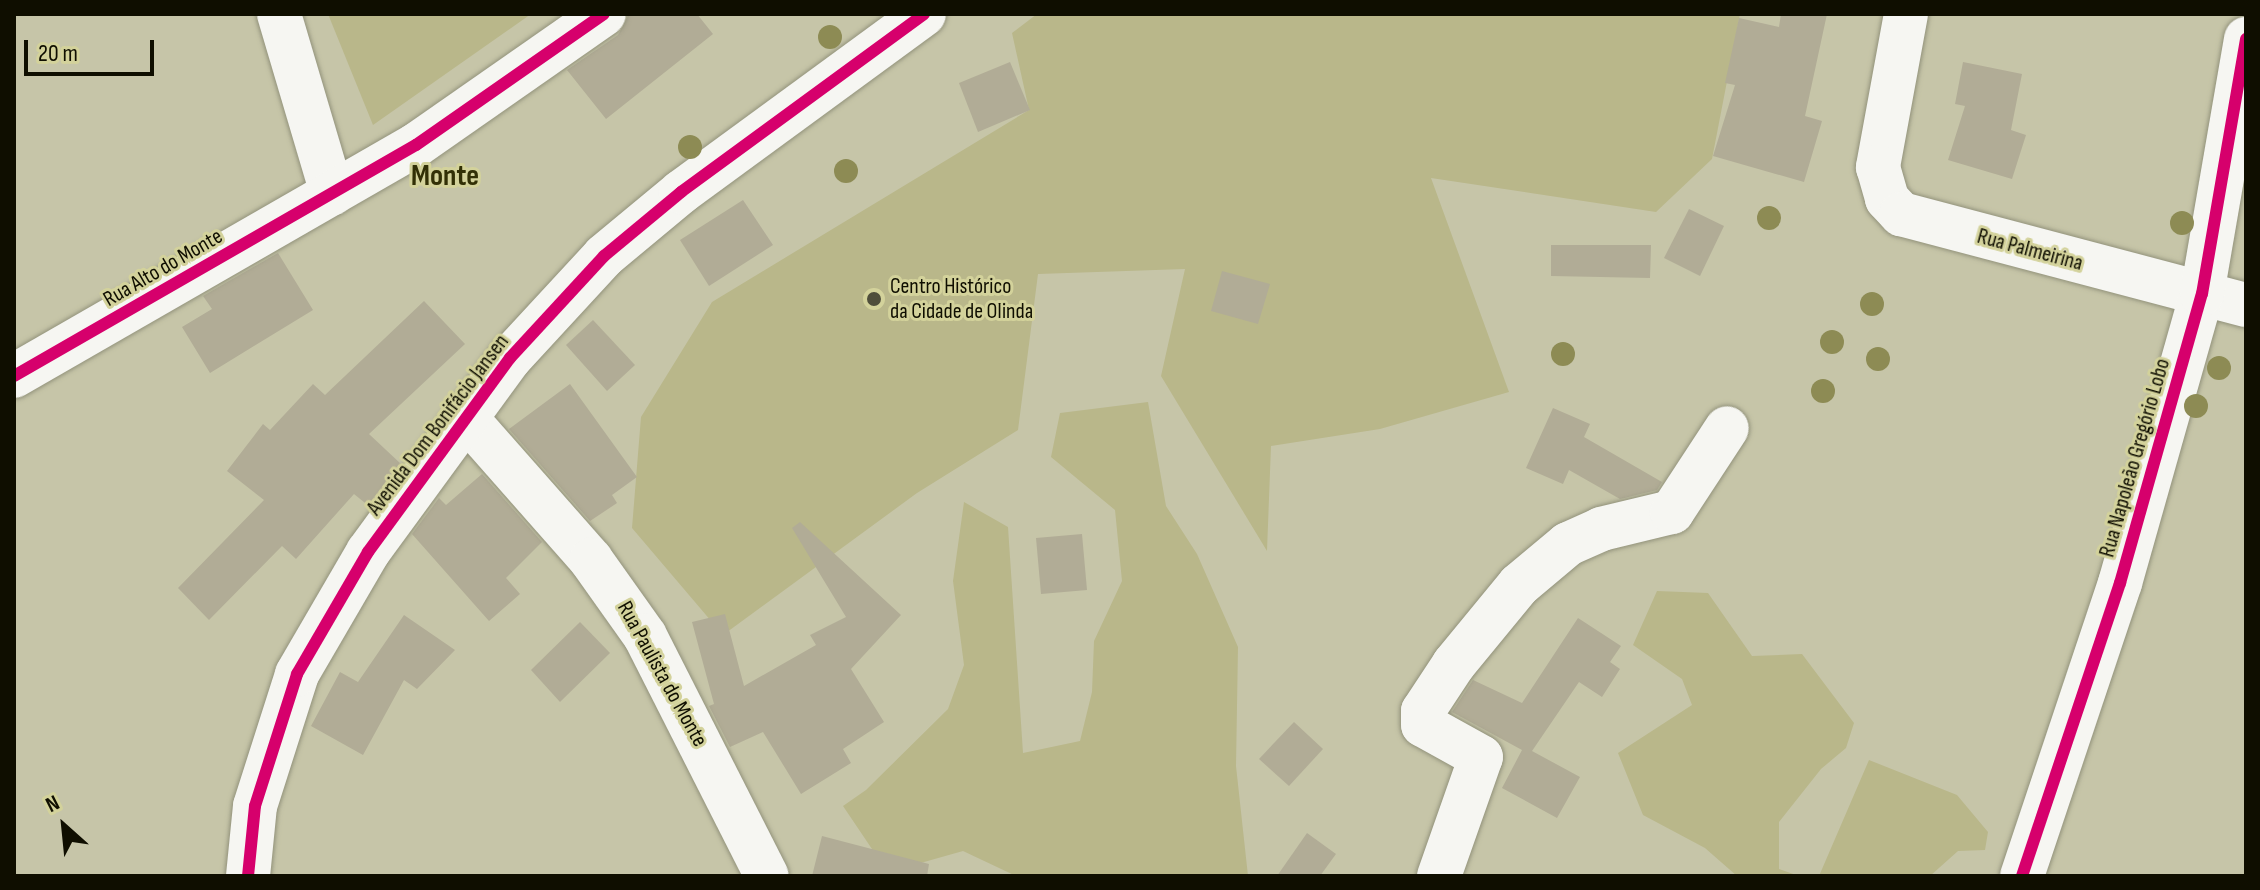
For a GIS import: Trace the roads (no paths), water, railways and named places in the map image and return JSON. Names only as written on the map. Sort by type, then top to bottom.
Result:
[{"type":"street","points":[[279,14],[332,193],[416,145],[604,14]]},
{"type":"street","name":"Avenida Dom Bonifácio Jansen","points":[[248,876],[255,806],[297,674],[368,552],[510,358],[604,256],[693,183],[924,14]]},
{"type":"street","name":"Rua Palmeirina","points":[[1906,14],[1878,167],[1887,199],[1901,214],[2246,305]]},
{"type":"street","name":"Rua Napoleão Gregório Lobo","points":[[2022,876],[2120,583],[2202,294],[2246,39]]},
{"type":"street","name":"Rua Alto do Monte","points":[[14,376],[332,193]]},
{"type":"street","name":"Rua Paulista do Monte","points":[[466,418],[591,560],[645,636],[767,876]]},
{"type":"street","points":[[1439,876],[1481,757],[1423,725],[1423,711],[1454,664],[1519,585],[1568,544],[1601,529],[1672,512],[1727,428]]},
{"type":"place","name":"Centro Histórico da Cidade de Olinda","points":[[874,299]]},
{"type":"district","name":"Monte","points":[[445,176]]}]
